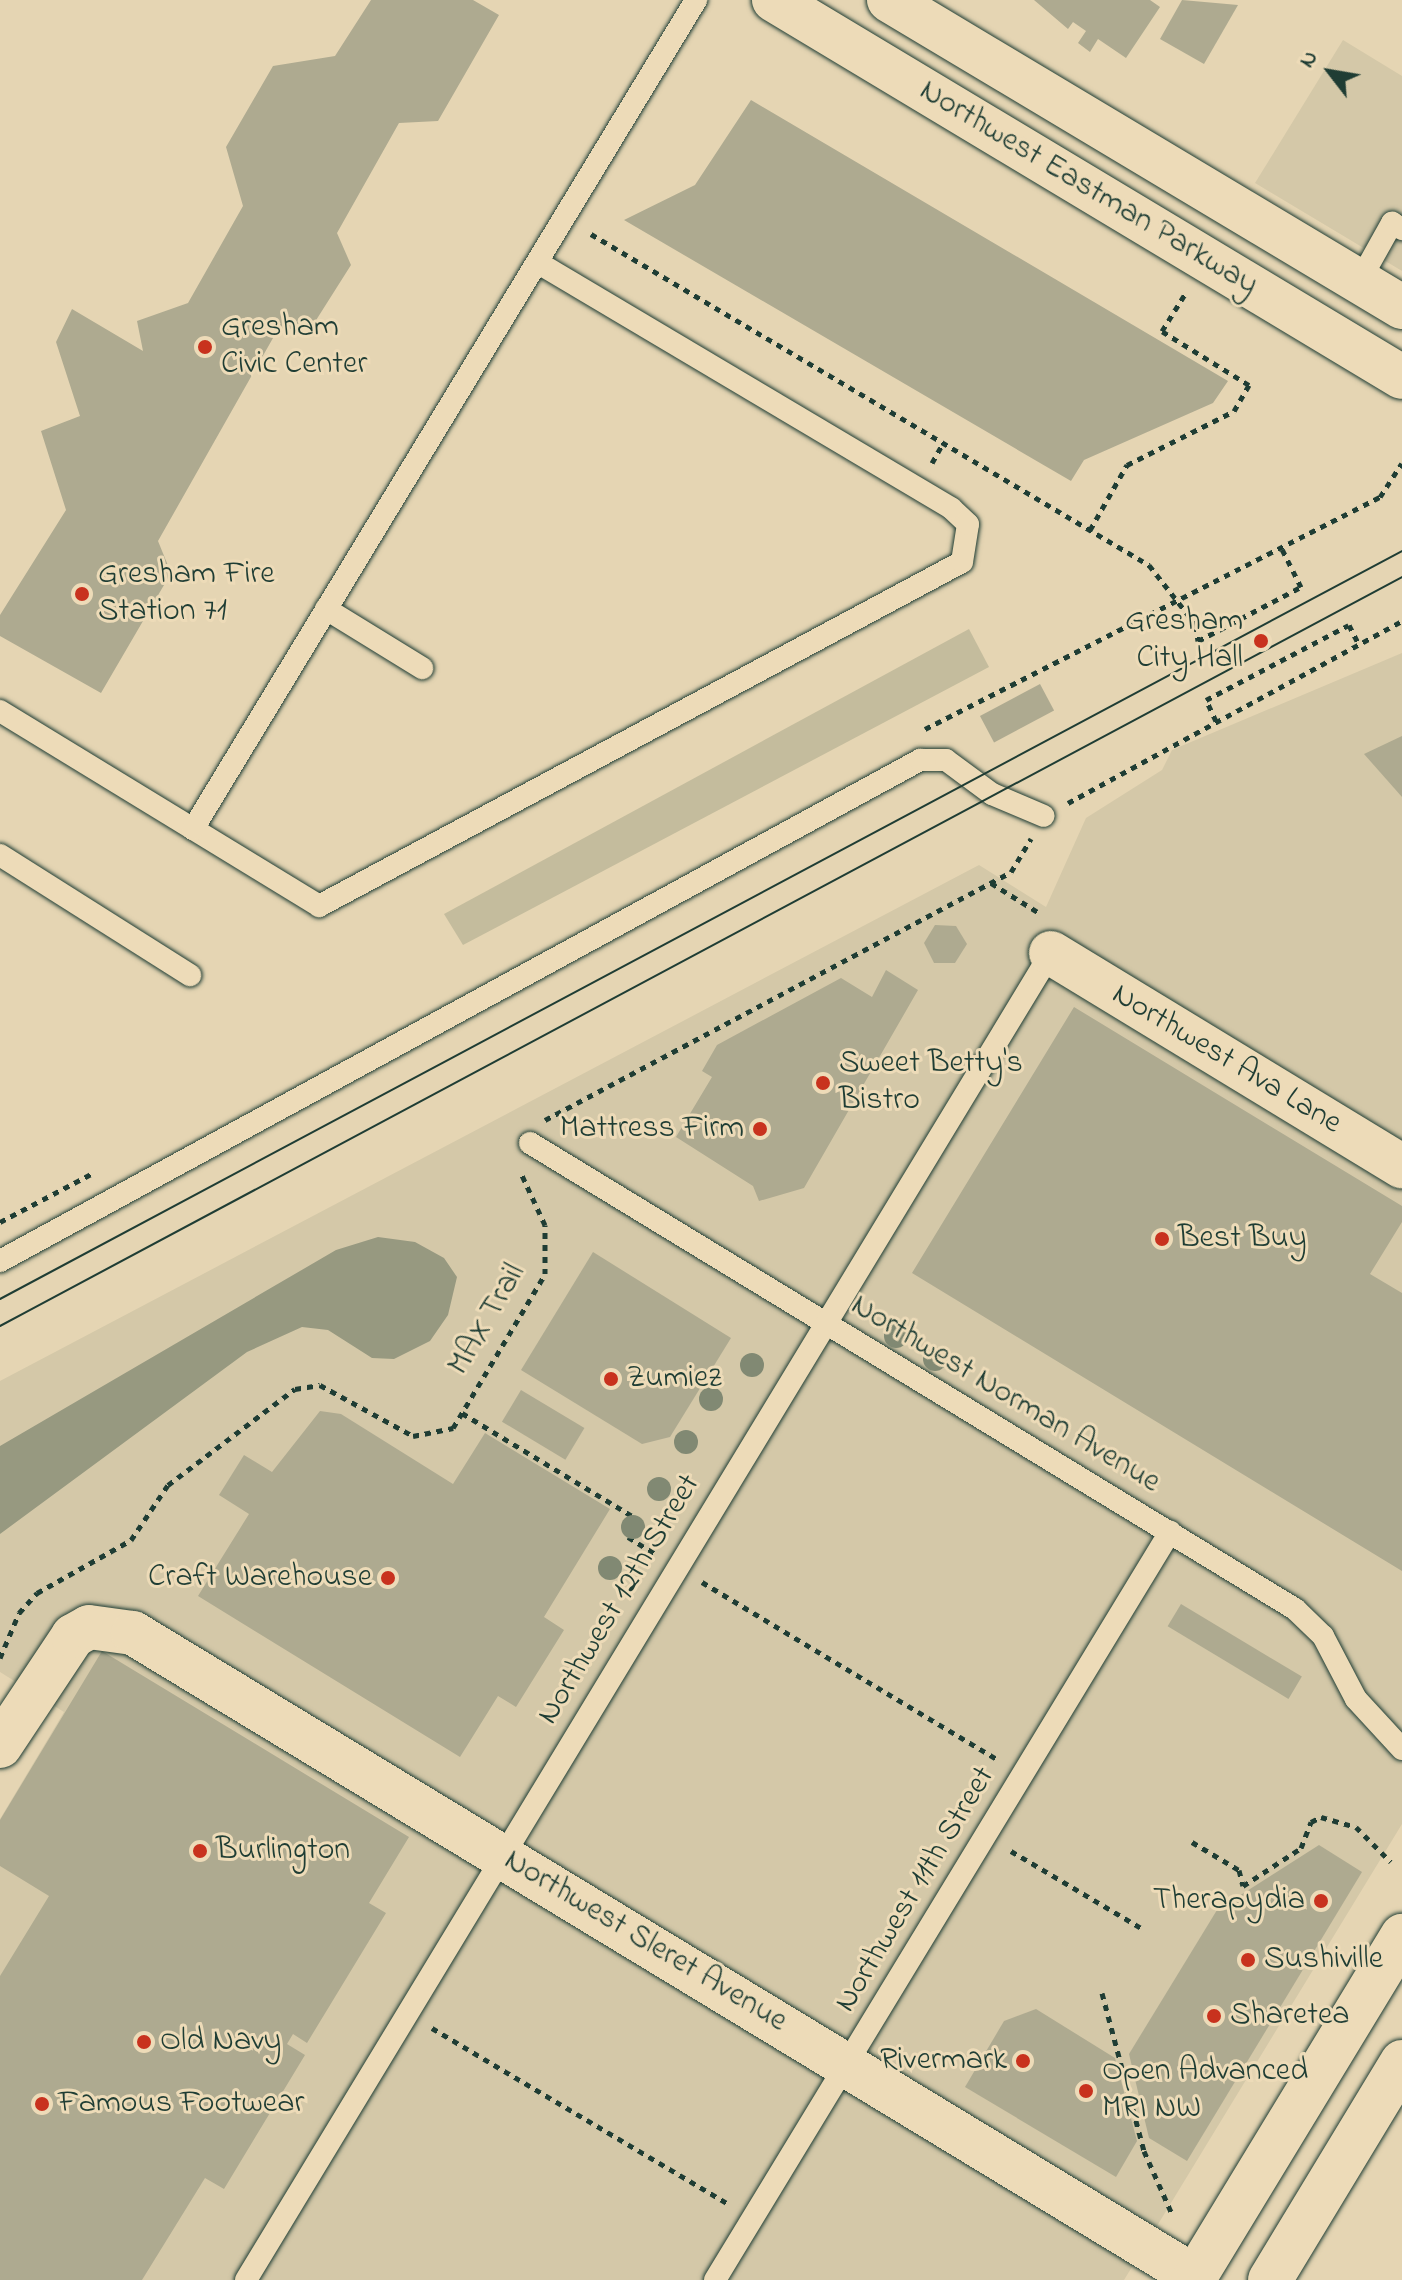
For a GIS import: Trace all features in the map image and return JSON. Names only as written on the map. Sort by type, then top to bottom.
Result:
[{"type":"main road","name":"Northwest Eastman Parkway","points":[[774,0],[1402,377]]},
{"type":"main road","name":"Northwest Eastman Parkway","points":[[889,0],[1402,307]]},
{"type":"main road","name":"Northwest Ava Lane","points":[[1052,937],[1402,1166]]},
{"type":"main road","name":"Northwest Sleret Avenue","points":[[0,1746],[60,1650],[89,1627],[133,1633],[503,1855],[1194,2278]]},
{"type":"main road","points":[[1194,2278],[1402,1936]]},
{"type":"main road","points":[[1270,2280],[1402,2062]]},
{"type":"lane","points":[[193,829],[696,0]]},
{"type":"lane","points":[[1359,282],[1392,223],[1402,229]]},
{"type":"lane","points":[[0,711],[319,906],[962,562],[968,524],[951,508],[538,263]]},
{"type":"lane","points":[[326,609],[422,668]]},
{"type":"lane","points":[[0,1261],[920,760],[946,760],[992,794],[1044,816]]},
{"type":"lane","points":[[0,855],[190,975]]},
{"type":"lane","name":"Northwest 12th Street","points":[[246,2280],[826,1324],[1052,937]]},
{"type":"lane","name":"Northwest Norman Avenue","points":[[530,1143],[1170,1532],[1311,1623],[1356,1699],[1402,1749]]},
{"type":"lane","name":"Northwest 11th Street","points":[[715,2280],[1170,1532]]},
{"type":"path","points":[[591,234],[1090,530],[1166,582],[1196,625],[1198,641],[1301,587],[1282,549]]},
{"type":"path","points":[[1090,530],[1127,465],[1234,411],[1249,385],[1162,331],[1206,260]]},
{"type":"path","points":[[530,1143],[543,1121],[1011,872],[1044,816],[1402,621]]},
{"type":"path","points":[[1216,721],[1206,700],[1219,693],[1349,625],[1359,645]]},
{"type":"path","points":[[990,883],[1052,937]]},
{"type":"path","name":"MAX Trail","points":[[0,1658],[19,1613],[37,1593],[131,1540],[168,1485],[295,1389],[320,1385],[413,1436],[435,1437],[462,1413],[545,1274],[545,1225],[517,1163],[530,1143]]},
{"type":"path","points":[[462,1413],[639,1520],[628,1537],[1023,1775]]},
{"type":"path","points":[[1192,1842],[1239,1870],[1243,1886],[1301,1848],[1304,1832],[1321,1817],[1356,1827],[1391,1862]]},
{"type":"path","points":[[986,1836],[1141,1928]]},
{"type":"path","points":[[1102,1993],[1144,2151],[1174,2219]]},
{"type":"path","points":[[407,2013],[752,2218]]},
{"type":"shaded area","points":[[1343,40],[1402,76],[1402,271],[1255,183]]},
{"type":"shaded area","points":[[969,629],[989,667],[463,945],[444,914]]},
{"type":"shaded area","points":[[1402,653],[1402,1824],[1124,2280],[0,2280],[0,1819],[64,1712],[0,1672],[0,1381],[979,865],[1046,907],[1086,818],[1162,770],[1172,750]]},
{"type":"shaded area","points":[[378,1237],[415,1242],[444,1258],[457,1277],[448,1315],[430,1341],[394,1359],[372,1358],[328,1330],[302,1327],[247,1352],[0,1534],[0,1446],[336,1250]]},
{"type":"building","name":"Gresham Civic Center","points":[[371,0],[473,0],[499,15],[438,121],[399,123],[337,233],[351,265],[313,325],[277,331],[158,541],[171,573],[101,693],[0,636],[0,615],[66,510],[41,431],[80,416],[56,342],[72,309],[143,351],[137,321],[188,303],[243,206],[226,147],[273,66],[335,56]]},
{"type":"building","points":[[1034,0],[1150,0],[1160,7],[1126,58],[1098,39],[1090,52],[1078,43],[1086,31],[1073,22],[1068,29]]},
{"type":"building","points":[[1182,0],[1238,5],[1204,64],[1160,39]]},
{"type":"building","points":[[751,100],[1228,381],[1213,403],[1084,460],[1071,481],[624,220],[695,185]]},
{"type":"building","points":[[1040,684],[1054,710],[994,742],[980,716]]},
{"type":"building","points":[[1402,736],[1402,797],[1364,754]]},
{"type":"building","points":[[935,925],[956,926],[967,944],[955,963],[934,963],[924,943]]},
{"type":"building","points":[[886,970],[918,990],[804,1188],[759,1201],[753,1186],[676,1137],[712,1077],[702,1071],[717,1045],[841,978],[872,997]]},
{"type":"building","name":"Best Buy","points":[[1074,1007],[1402,1206],[1402,1222],[1370,1274],[1402,1293],[1402,1571],[912,1273]]},
{"type":"building","points":[[593,1252],[731,1338],[670,1437],[642,1444],[521,1370]]},
{"type":"building","points":[[521,1390],[584,1428],[565,1460],[502,1422]]},
{"type":"building","name":"Craft Warehouse","points":[[320,1411],[341,1414],[453,1484],[485,1433],[610,1509],[544,1617],[564,1630],[516,1707],[498,1696],[460,1757],[198,1596],[249,1514],[219,1495],[244,1455],[272,1472]]},
{"type":"building","points":[[1181,1604],[1302,1677],[1288,1699],[1168,1626]]},
{"type":"building","points":[[102,1651],[409,1837],[369,1903],[386,1913],[307,2043],[293,2034],[287,2044],[305,2055],[224,2189],[205,2178],[142,2280],[0,2280],[0,1976],[49,1896],[0,1866],[0,1820]]},
{"type":"building","points":[[1319,1845],[1362,1872],[1187,2161],[1149,2138],[1129,2054],[1217,1910]]},
{"type":"building","points":[[1036,2009],[1115,2058],[1137,2141],[1116,2177],[965,2087],[1004,2021]]},
{"type":"tram line","points":[[0,1299],[1402,551]]},
{"type":"tram line","points":[[0,1326],[1402,577]]},
{"type":"place","name":"Gresham Civic Center","points":[[205,347]]},
{"type":"place","name":"Gresham Fire Station 71","points":[[82,594]]},
{"type":"place","name":"Gresham City Hall","points":[[1261,641]]},
{"type":"place","name":"Sweet Betty's Bistro","points":[[823,1083]]},
{"type":"place","name":"Mattress Firm","points":[[760,1129]]},
{"type":"place","name":"Best Buy","points":[[1162,1239]]},
{"type":"place","name":"Zumiez","points":[[611,1379]]},
{"type":"place","name":"Craft Warehouse","points":[[388,1578]]},
{"type":"place","name":"Burlington","points":[[200,1851]]},
{"type":"place","name":"Therapydia","points":[[1321,1901]]},
{"type":"place","name":"Sushiville","points":[[1248,1960]]},
{"type":"place","name":"Sharetea","points":[[1214,2016]]},
{"type":"place","name":"Old Navy","points":[[144,2042]]},
{"type":"place","name":"Rivermark","points":[[1023,2061]]},
{"type":"place","name":"Open Advanced MRI NW","points":[[1086,2091]]},
{"type":"place","name":"Famous Footwear","points":[[42,2104]]}]
